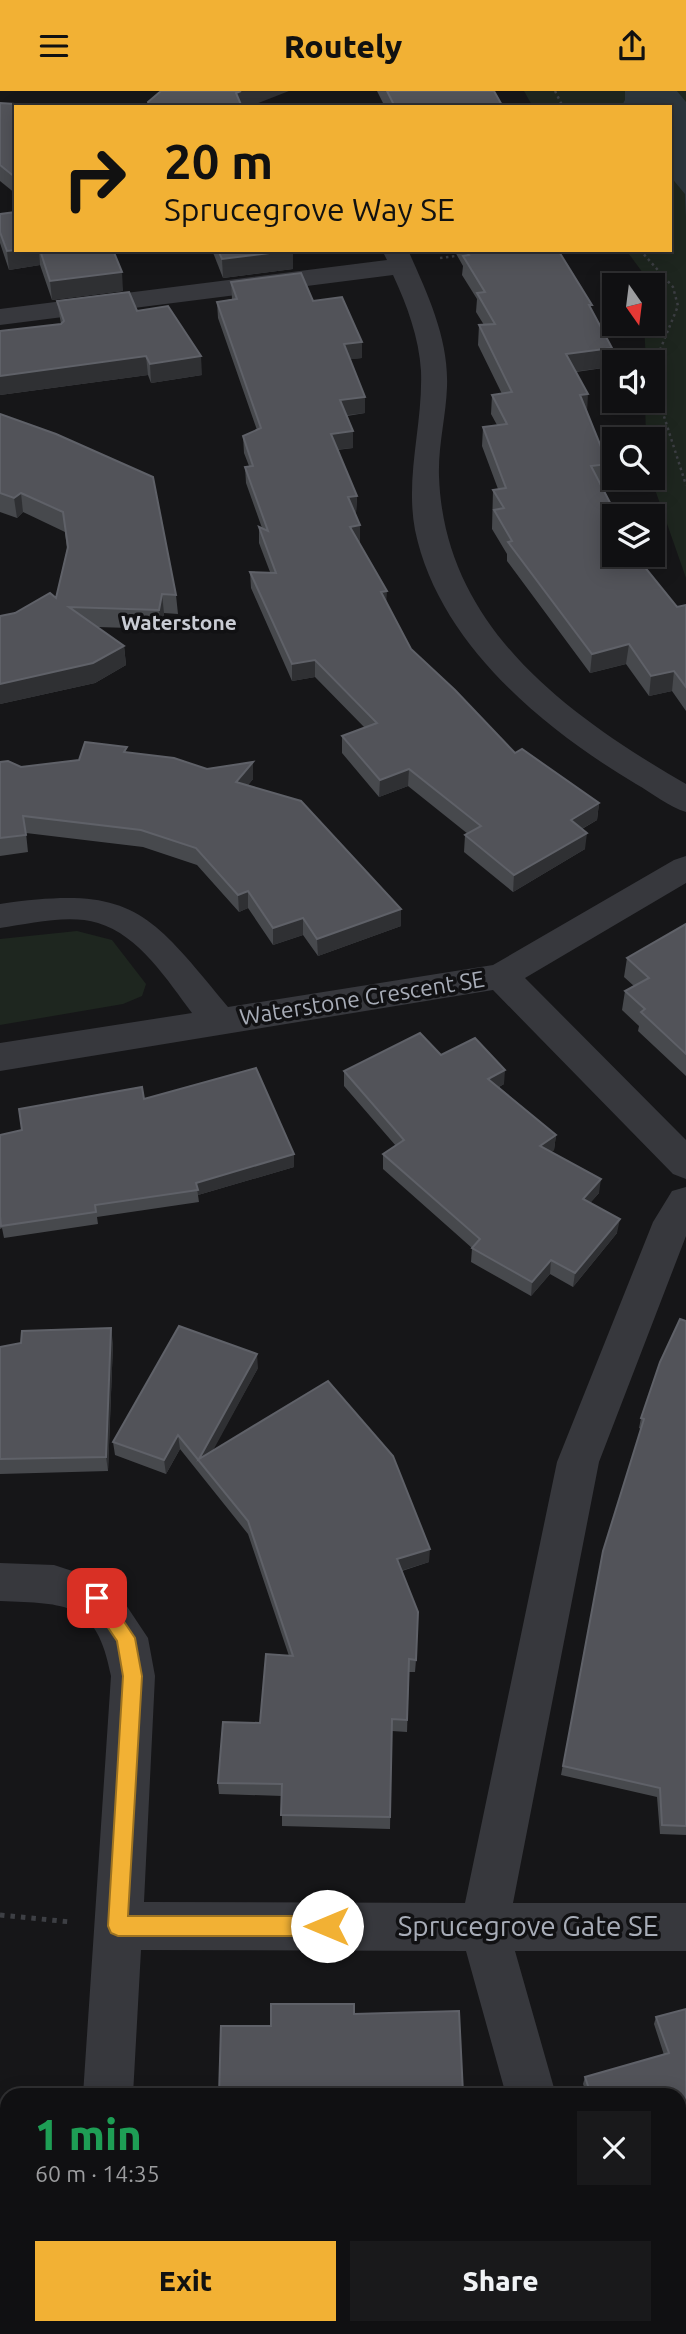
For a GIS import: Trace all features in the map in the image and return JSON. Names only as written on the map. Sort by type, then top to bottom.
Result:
[{"type":"street","points":[[0,317],[399,260],[417,299],[434,369],[425,477],[429,526],[439,561],[464,608],[493,651],[525,687],[583,735],[686,801]]},
{"type":"street","name":"Waterstone Crescent SE","points":[[0,1056],[501,976],[686,868]]},
{"type":"street","name":"Waterstone Crescent SE","points":[[0,916],[88,908],[122,919],[147,937],[218,1020]]},
{"type":"street","points":[[501,976],[686,1164]]},
{"type":"street","points":[[529,2088],[484,1926],[578,1462],[672,1222],[686,1202]]},
{"type":"street","points":[[0,1582],[54,1584],[97,1598],[126,1638],[133,1676],[108,2088]]},
{"type":"street","name":"Sprucegrove Gate SE","points":[[118,1926],[686,1927]]},
{"type":"path","points":[[641,252],[673,287],[678,306],[660,350]]},
{"type":"path","points":[[399,260],[474,253]]},
{"type":"path","points":[[663,413],[686,485]]},
{"type":"path","points":[[0,1915],[118,1926]]},
{"type":"shaded area","points":[[524,91],[686,91],[686,578],[665,518],[665,504],[660,504],[655,490],[665,490],[665,427],[646,427],[645,413],[665,413],[665,350],[645,350],[645,336],[665,336],[665,273],[643,273],[627,252],[672,252],[672,105],[532,105]]},
{"type":"shaded area","points":[[625,91],[677,91],[686,102],[686,218],[685,194],[672,178],[672,105],[622,105]]},
{"type":"shaded area","points":[[77,931],[112,940],[146,984],[142,996],[123,1004],[0,1025],[0,939]]},
{"type":"building","points":[[161,91],[241,91],[236,93],[241,105],[149,105],[148,102]]},
{"type":"building","points":[[387,91],[494,91],[502,105],[394,105]]},
{"type":"building","points":[[0,103],[30,105],[14,105],[14,176],[0,165]]},
{"type":"building","points":[[14,212],[14,250],[7,251],[0,232],[0,214]]},
{"type":"building","points":[[41,252],[114,252],[122,272],[50,281]]},
{"type":"building","points":[[219,252],[277,252],[222,259]]},
{"type":"building","points":[[467,252],[559,252],[592,305],[589,305],[602,329],[602,336],[606,336],[612,348],[566,354],[588,394],[580,395],[602,449],[602,465],[591,466],[611,504],[602,504],[602,567],[645,567],[677,607],[686,605],[686,687],[674,671],[651,676],[629,644],[592,654],[508,542],[512,541],[494,510],[504,508],[493,490],[506,488],[483,427],[507,424],[492,395],[512,392],[479,325],[495,324],[477,293],[485,292],[463,256],[469,255]]},
{"type":"building","points":[[301,273],[313,301],[342,297],[362,342],[344,344],[365,397],[340,400],[353,431],[331,434],[357,496],[348,497],[360,525],[350,527],[387,591],[381,592],[411,649],[455,690],[515,753],[522,749],[599,803],[571,820],[587,833],[514,875],[465,835],[481,826],[409,769],[380,780],[342,736],[377,723],[315,660],[292,664],[250,572],[276,573],[259,527],[268,531],[245,467],[253,466],[243,436],[261,428],[217,302],[237,299],[231,282]]},
{"type":"building","points":[[129,292],[137,311],[168,306],[201,356],[150,364],[146,356],[0,376],[0,331],[61,324],[64,321],[57,301]]},
{"type":"building","points":[[0,414],[56,434],[153,477],[176,595],[162,594],[159,610],[69,607],[124,646],[93,663],[0,684],[0,616],[15,613],[50,593],[56,598],[68,547],[63,512],[21,493],[14,498],[0,493]]},
{"type":"building","points":[[85,742],[127,747],[124,752],[174,758],[207,769],[253,762],[236,782],[301,801],[401,909],[317,939],[303,918],[273,928],[248,891],[238,895],[196,848],[141,830],[23,816],[26,835],[0,838],[0,762],[8,761],[21,767],[79,760]]},
{"type":"building","points":[[686,924],[686,1054],[641,1012],[645,1009],[625,991],[649,978],[627,958]]},
{"type":"building","points":[[420,1033],[441,1055],[475,1038],[505,1070],[488,1079],[556,1135],[540,1146],[601,1179],[583,1199],[620,1219],[575,1273],[551,1260],[532,1282],[472,1248],[480,1239],[383,1154],[404,1140],[344,1071]]},
{"type":"building","points":[[256,1068],[294,1154],[196,1183],[198,1190],[95,1205],[96,1212],[1,1226],[0,1135],[22,1130],[19,1109],[142,1087],[144,1099]]},
{"type":"building","points":[[680,1319],[686,1321],[686,1826],[662,1825],[660,1788],[563,1766],[603,1551],[644,1419],[641,1418],[660,1362]]},
{"type":"building","points":[[179,1326],[257,1354],[199,1459],[328,1381],[393,1456],[430,1549],[397,1559],[418,1612],[416,1660],[409,1659],[407,1720],[392,1719],[390,1817],[281,1815],[282,1784],[218,1783],[223,1722],[260,1723],[266,1654],[293,1656],[248,1521],[178,1435],[164,1460],[113,1442]]},
{"type":"building","points":[[111,1328],[106,1457],[0,1459],[0,1347],[21,1343],[22,1331]]},
{"type":"building","points":[[271,2004],[354,2004],[354,2014],[459,2011],[463,2088],[219,2088],[221,2026],[271,2026]]},
{"type":"building","points":[[686,2009],[686,2088],[589,2088],[585,2077],[669,2053],[656,2017]]},
{"type":"district","name":"Waterstone","points":[[179,623]]},
{"type":"route","points":[[97,1598],[126,1638],[133,1676],[118,1926],[327,1926]]}]
